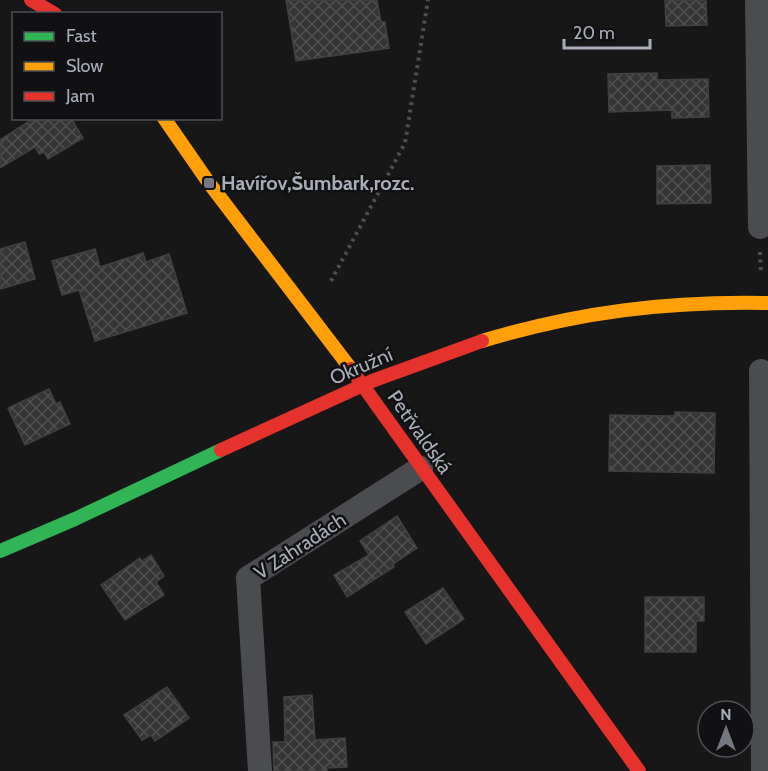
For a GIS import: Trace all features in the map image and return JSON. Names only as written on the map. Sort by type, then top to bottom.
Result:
[{"type":"street","points":[[30,0],[56,8]]},
{"type":"street","points":[[757,0],[760,227]]},
{"type":"street","name":"Petřvaldská","points":[[165,120],[209,183],[362,385],[639,771]]},
{"type":"street","name":"Okružní","points":[[0,551],[362,385],[470,344],[605,311],[675,305],[765,303]]},
{"type":"street","points":[[761,371],[764,771]]},
{"type":"street","name":"V Zahradách","points":[[261,771],[248,578],[421,468]]},
{"type":"path","points":[[331,281],[405,144],[428,0]]},
{"type":"path","points":[[760,227],[765,303]]},
{"type":"building","points":[[286,0],[377,0],[381,22],[385,22],[389,48],[296,61]]},
{"type":"building","points":[[665,0],[706,0],[707,25],[666,26]]},
{"type":"building","points":[[657,73],[657,80],[708,79],[709,117],[672,118],[672,110],[609,112],[608,74]]},
{"type":"building","points":[[31,120],[72,120],[83,138],[48,159],[44,152],[39,154],[35,147],[0,168],[0,140]]},
{"type":"building","points":[[710,165],[711,203],[657,204],[657,166]]},
{"type":"building","points":[[25,242],[35,279],[0,289],[0,249]]},
{"type":"building","points":[[95,249],[100,267],[143,253],[146,262],[169,254],[187,313],[95,341],[79,290],[62,295],[52,261]]},
{"type":"building","points":[[49,389],[56,404],[60,402],[70,424],[25,445],[8,408]]},
{"type":"building","points":[[675,412],[715,413],[714,473],[609,471],[610,415],[674,416]]},
{"type":"building","points":[[397,516],[417,548],[393,564],[394,567],[347,597],[334,575],[369,555],[360,541]]},
{"type":"building","points":[[151,555],[164,576],[156,582],[164,595],[125,620],[101,585],[140,558],[142,561]]},
{"type":"building","points":[[443,588],[464,619],[426,644],[405,612]]},
{"type":"building","points":[[645,597],[704,597],[704,621],[696,621],[696,652],[645,652]]},
{"type":"building","points":[[167,687],[189,718],[155,741],[151,735],[142,740],[124,715]]},
{"type":"building","points":[[312,695],[315,740],[345,738],[347,767],[327,768],[327,771],[274,771],[273,742],[285,742],[284,697]]},
{"type":"traffic: fast","points":[[0,551],[75,519],[221,450]]},
{"type":"traffic: slow","points":[[165,120],[209,183],[351,369]]},
{"type":"traffic: slow","points":[[482,341],[553,323],[623,310],[694,304],[768,303]]},
{"type":"traffic: jam","points":[[31,0],[52,12]]},
{"type":"traffic: jam","points":[[221,450],[372,381],[482,341]]},
{"type":"traffic: jam","points":[[351,369],[639,771]]},
{"type":"place","name":"Havířov,Šumbark,rozc.","points":[[209,183]]}]
